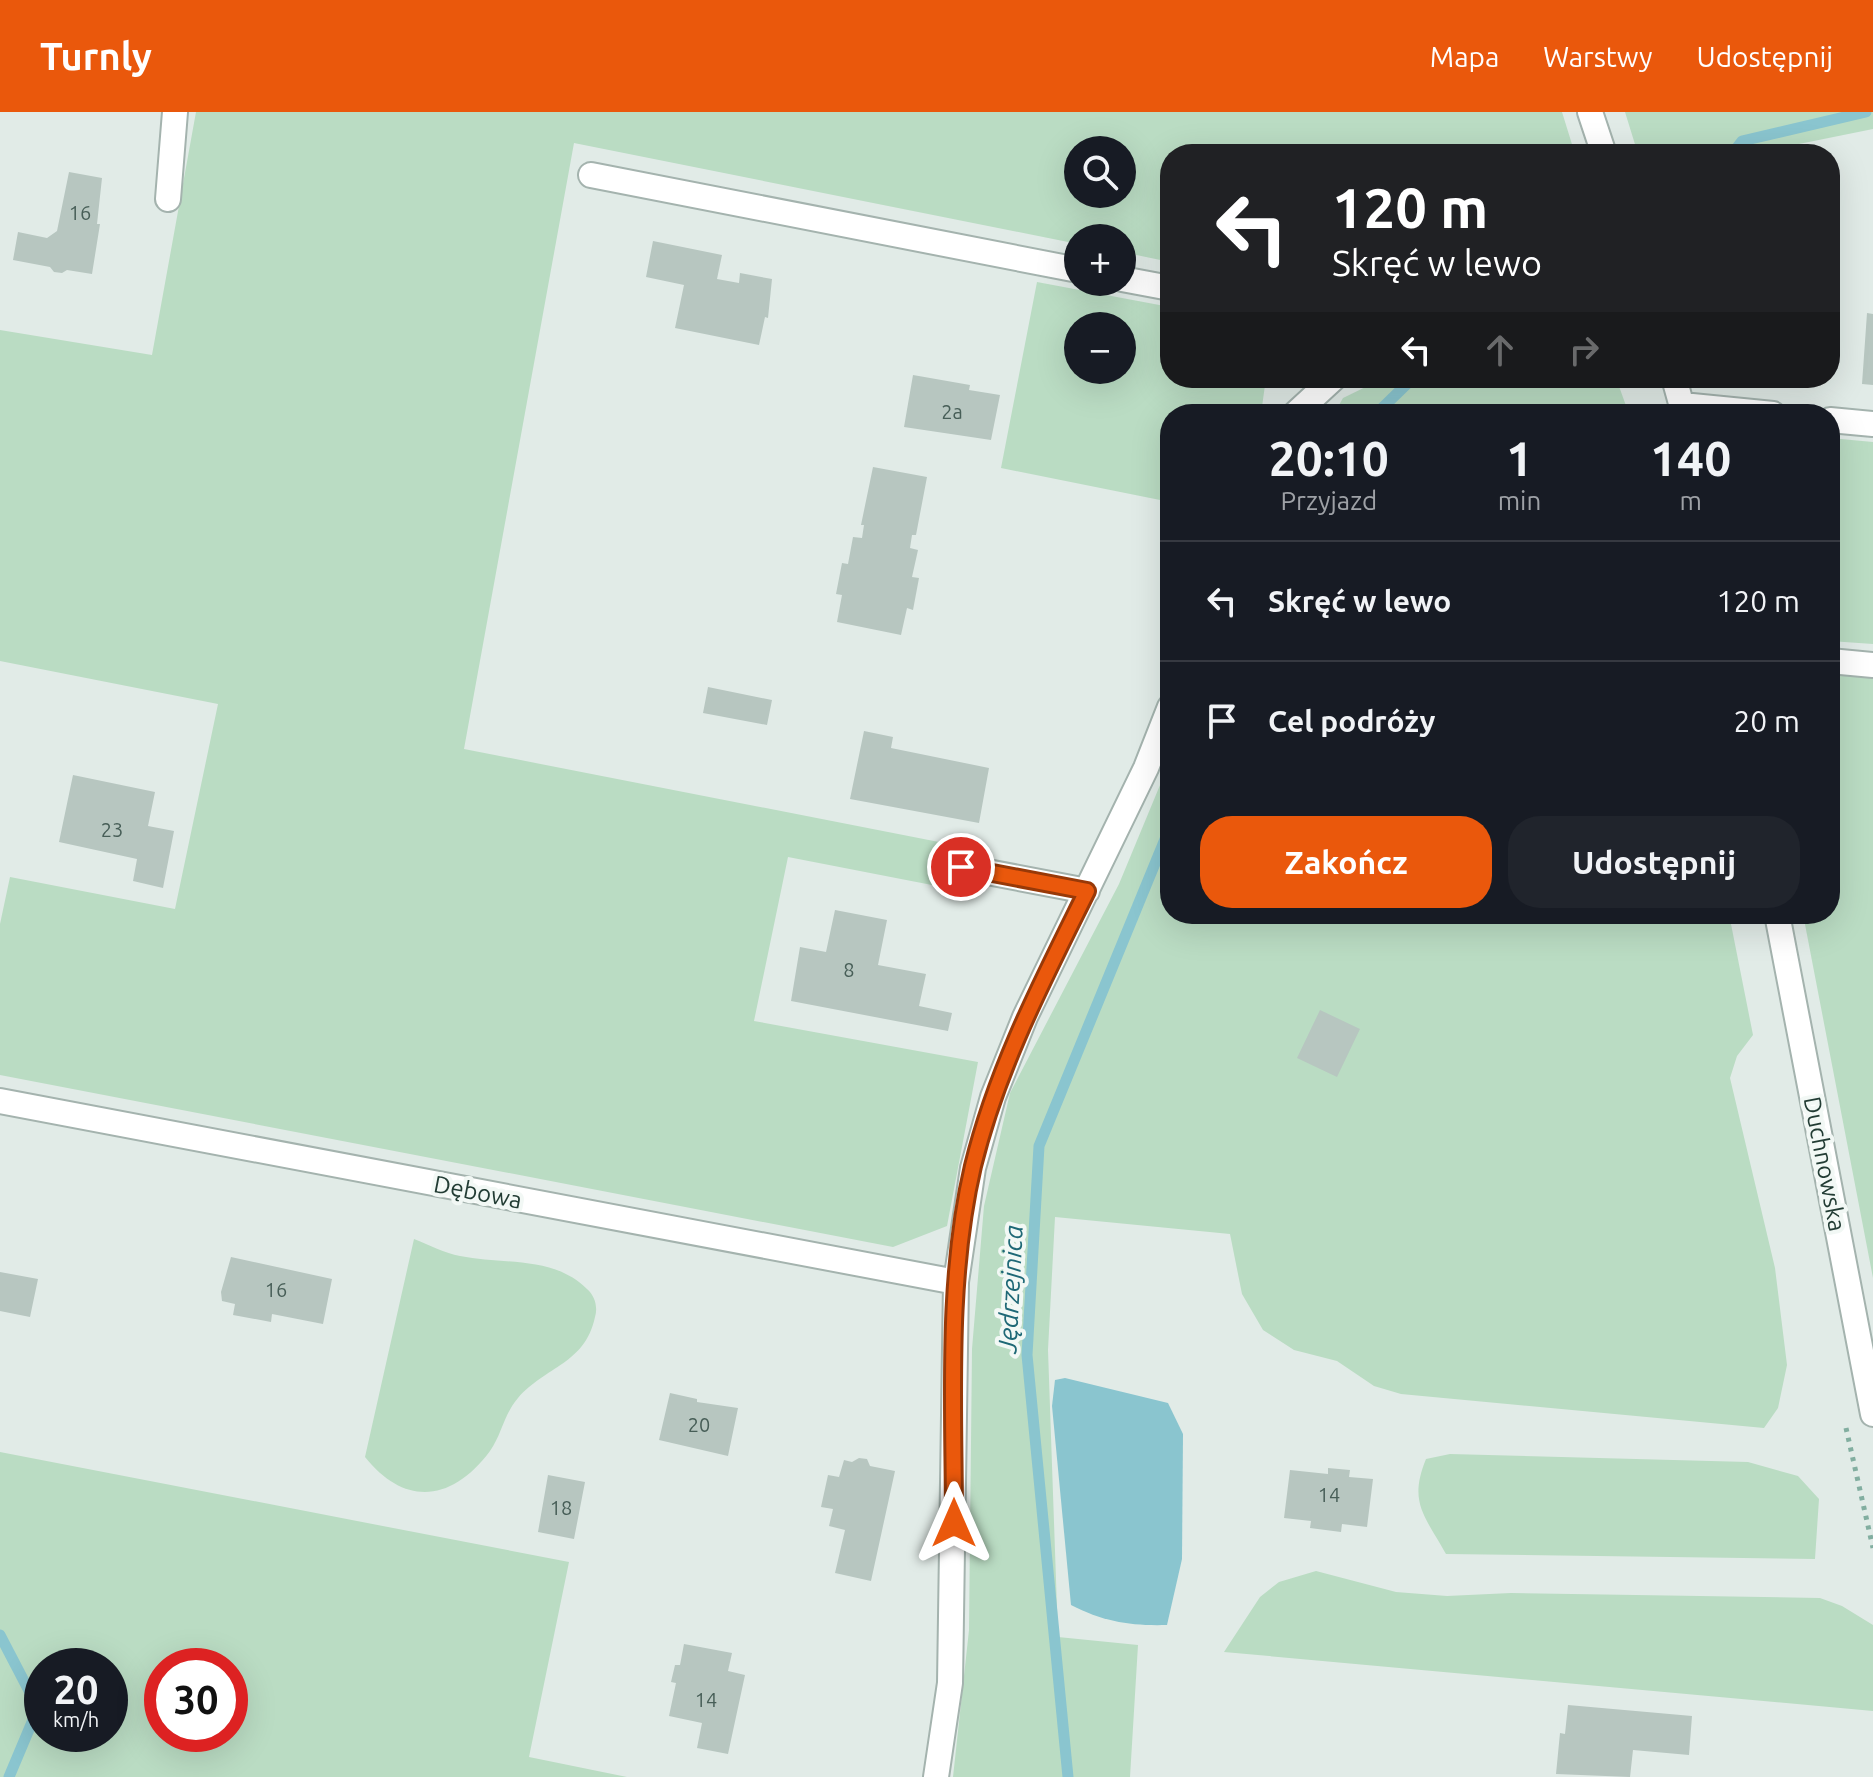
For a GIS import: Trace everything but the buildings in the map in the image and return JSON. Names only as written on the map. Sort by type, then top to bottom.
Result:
[{"type":"street","points":[[168,199],[175,112]]},
{"type":"street","points":[[1590,112],[1601,144]]},
{"type":"street","points":[[591,175],[1064,267]]},
{"type":"street","points":[[1136,282],[1160,286]]},
{"type":"street","points":[[1306,404],[1323,388]]},
{"type":"street","points":[[1840,421],[1873,424]]},
{"type":"street","points":[[1840,662],[1873,665]]},
{"type":"street","points":[[936,1777],[950,1683],[956,1282],[973,1168],[993,1097],[1025,1017],[1146,768],[1160,732]]},
{"type":"street","points":[[961,867],[1087,891]]},
{"type":"street","name":"Duchnowska","points":[[1779,924],[1873,1414]]},
{"type":"street","name":"Dębowa","points":[[0,1101],[956,1282]]},
{"type":"green space","points":[[196,112],[1562,112],[1572,144],[1160,144],[1160,260],[1136,255],[1136,224],[1064,224],[1064,241],[574,143],[464,749],[944,843],[937,886],[788,857],[754,1021],[978,1062],[947,1226],[893,1247],[0,1075],[0,924],[10,877],[175,909],[218,704],[0,661],[0,330],[152,355]]},
{"type":"green space","points":[[1625,112],[1873,112],[1873,129],[1799,144],[1635,144]]},
{"type":"green space","points":[[1037,282],[1064,287],[1064,296],[1111,296],[1160,305],[1160,388],[1265,388],[1262,404],[1160,404],[1160,500],[1001,468]]},
{"type":"green space","points":[[1364,388],[1620,388],[1625,404],[1340,404],[1343,398]]},
{"type":"green space","points":[[1840,439],[1873,442],[1873,644],[1840,642]]},
{"type":"green space","points":[[1840,673],[1873,676],[1873,1278],[1805,924],[1840,924]]},
{"type":"green space","points":[[1160,785],[1160,924],[1731,924],[1753,1035],[1737,1056],[1730,1078],[1775,1268],[1787,1365],[1778,1408],[1764,1428],[1401,1394],[1374,1386],[1337,1361],[1294,1350],[1263,1330],[1242,1294],[1230,1234],[1055,1217],[1048,1350],[1058,1637],[1138,1645],[1130,1777],[953,1777],[969,1630],[972,1349],[984,1206],[1010,1093],[1119,884]]},
{"type":"green space","points":[[414,1239],[460,1256],[527,1263],[559,1271],[574,1278],[590,1292],[596,1309],[590,1333],[583,1345],[518,1398],[490,1451],[475,1468],[460,1480],[428,1492],[412,1491],[396,1484],[365,1457]]},
{"type":"green space","points":[[0,1452],[569,1562],[529,1757],[627,1777],[0,1777]]},
{"type":"green space","points":[[1450,1454],[1748,1462],[1798,1476],[1819,1499],[1815,1559],[1446,1554],[1421,1509],[1419,1487],[1426,1459]]},
{"type":"green space","points":[[1316,1571],[1396,1592],[1447,1596],[1511,1593],[1820,1598],[1842,1606],[1873,1625],[1873,1711],[1224,1652],[1260,1597],[1279,1582]]},
{"type":"water","points":[[1065,1378],[1168,1403],[1183,1434],[1182,1559],[1167,1625],[1118,1622],[1071,1605],[1052,1406],[1055,1380]]},
{"type":"waterway","name":"Jędrzejnica","points":[[1740,144],[1866,112]]},
{"type":"waterway","name":"Jędrzejnica","points":[[1386,404],[1403,388]]},
{"type":"waterway","name":"Jędrzejnica","points":[[1068,1777],[1027,1355],[1039,1146],[1160,851]]},
{"type":"waterway","points":[[0,1635],[38,1708],[9,1777]]},
{"type":"route","points":[[954,1523],[956,1282],[973,1168],[993,1097],[1025,1017],[1087,891],[961,867]]}]
